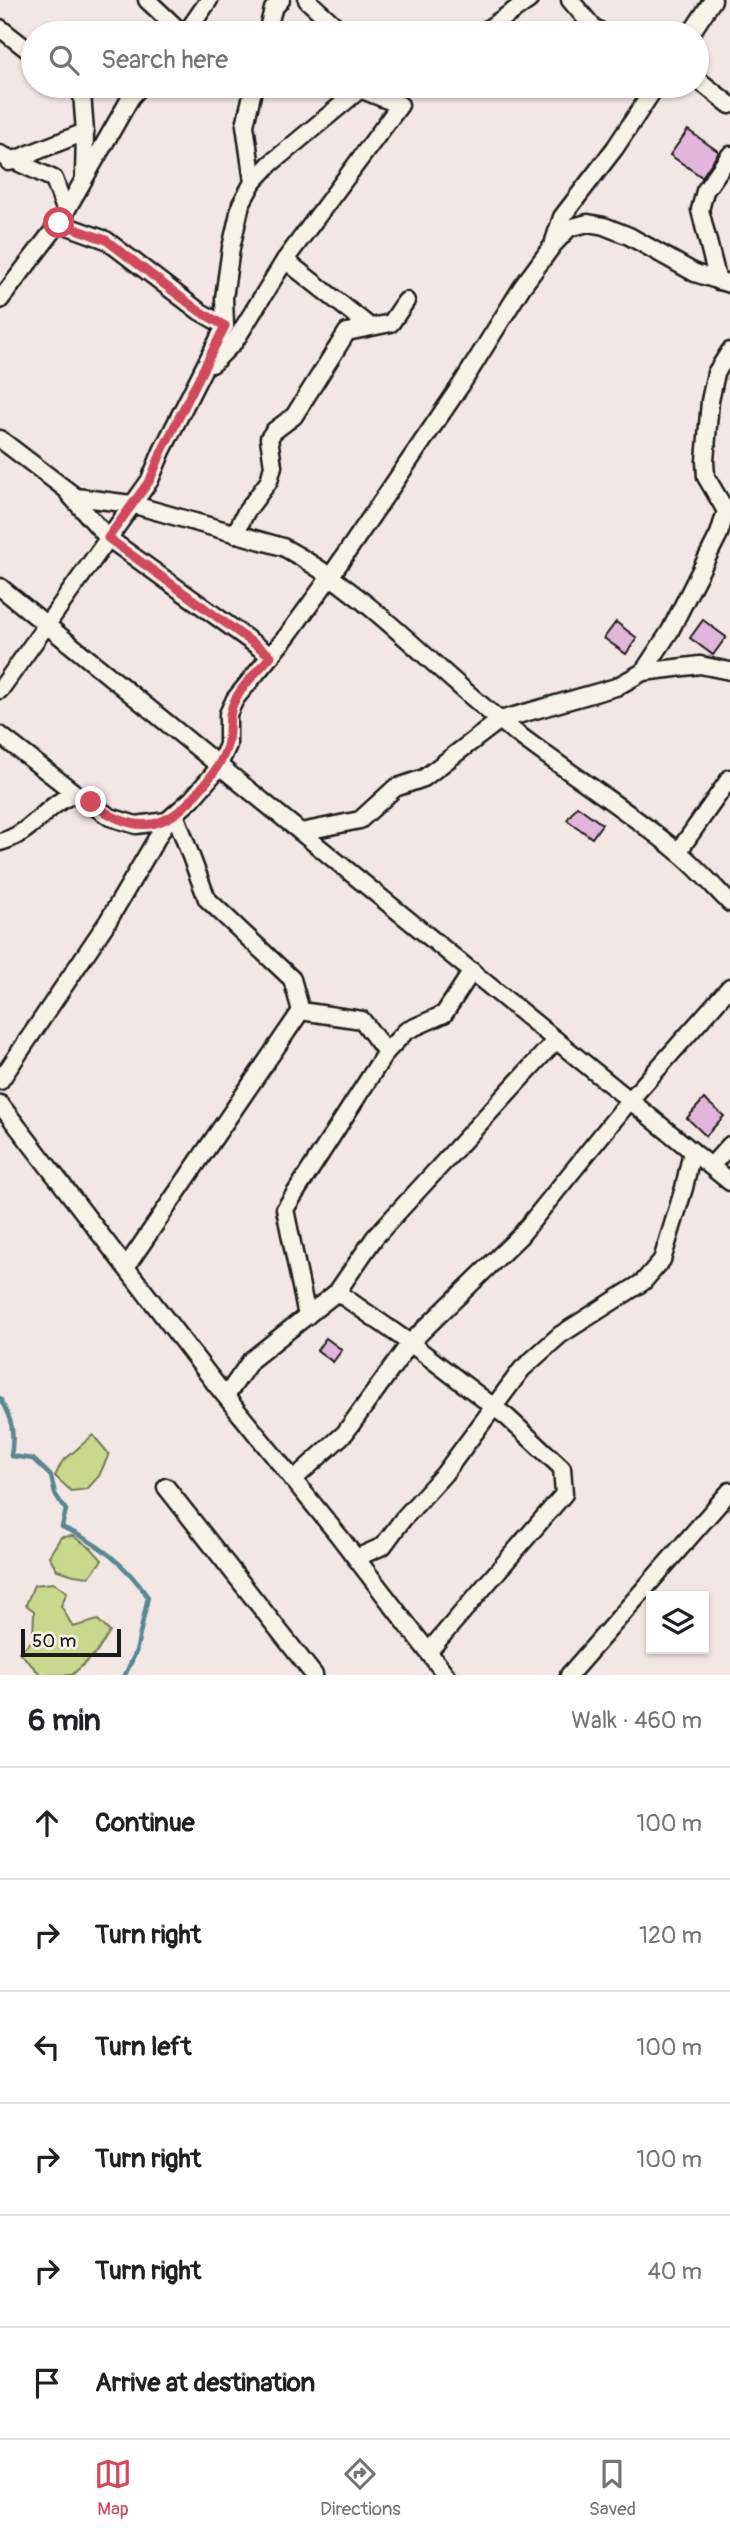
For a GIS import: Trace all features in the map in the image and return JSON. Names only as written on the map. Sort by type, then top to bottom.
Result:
[{"type":"street","points":[[147,0],[171,21]]},
{"type":"street","points":[[193,21],[209,0]]},
{"type":"street","points":[[270,21],[273,9],[281,0]]},
{"type":"street","points":[[307,0],[330,21]]},
{"type":"street","points":[[499,21],[529,0]]},
{"type":"street","points":[[570,0],[588,21]]},
{"type":"street","points":[[699,21],[713,0]]},
{"type":"street","points":[[0,28],[21,45]]},
{"type":"street","points":[[709,88],[730,105]]},
{"type":"street","points":[[82,98],[84,180]]},
{"type":"street","points":[[0,300],[62,217],[130,98]]},
{"type":"street","points":[[251,98],[245,125],[253,182]]},
{"type":"street","points":[[0,690],[150,480],[225,326],[224,298],[231,248],[241,204],[253,182],[270,164],[349,98]]},
{"type":"street","points":[[201,376],[235,341],[285,260],[400,105],[385,98]]},
{"type":"street","points":[[553,245],[562,217],[615,148],[648,98]]},
{"type":"street","points":[[4,160],[85,132]]},
{"type":"street","points":[[724,282],[700,210],[705,191],[730,155]]},
{"type":"street","points":[[4,160],[54,179],[62,217]]},
{"type":"street","points":[[62,217],[106,240],[199,311],[225,326]]},
{"type":"street","points":[[0,1081],[108,921],[171,818],[192,799],[219,765],[228,745],[228,714],[235,699],[330,577],[461,385],[522,287],[553,245],[569,228],[588,223],[604,226],[629,236],[695,273],[724,282]]},
{"type":"street","points":[[285,260],[369,326]]},
{"type":"street","points":[[235,534],[246,512],[269,481],[273,466],[269,438],[294,416],[347,331],[391,323],[406,301]]},
{"type":"street","points":[[643,672],[670,631],[719,534],[728,510],[706,477],[705,461],[710,401],[716,373],[730,351]]},
{"type":"street","points":[[0,439],[76,497],[131,504],[283,547],[330,577],[387,622],[500,720],[678,852],[730,903]]},
{"type":"street","points":[[66,491],[108,538],[271,656]]},
{"type":"street","points":[[0,587],[730,1182]]},
{"type":"street","points":[[301,832],[360,820],[395,788],[424,778],[500,720],[616,687],[643,672],[700,665],[730,671]]},
{"type":"street","points":[[0,735],[110,817],[136,825],[171,818]]},
{"type":"street","points":[[678,852],[730,778]]},
{"type":"street","points":[[0,842],[24,833],[59,802],[76,794]]},
{"type":"street","points":[[171,818],[207,900],[292,979],[301,1011]]},
{"type":"street","points":[[307,1316],[285,1209],[386,1052],[406,1031],[444,1014],[472,971]]},
{"type":"street","points":[[293,1480],[345,1433],[410,1343],[520,1236],[629,1100],[730,987]]},
{"type":"street","points":[[301,1011],[362,1020],[386,1052]]},
{"type":"street","points":[[126,1267],[301,1011]]},
{"type":"street","points":[[226,1396],[251,1360],[337,1292],[375,1237],[556,1040]]},
{"type":"street","points":[[0,1104],[446,1675]]},
{"type":"street","points":[[711,1166],[730,1145]]},
{"type":"street","points":[[356,1558],[383,1546],[403,1519],[444,1474],[522,1369],[560,1335],[634,1288],[662,1260],[684,1188],[692,1151]]},
{"type":"street","points":[[337,1292],[493,1406],[562,1468],[564,1494],[429,1651]]},
{"type":"street","points":[[166,1486],[314,1675]]},
{"type":"street","points":[[569,1675],[730,1491]]},
{"type":"green space","points":[[93,1435],[109,1454],[99,1476],[87,1489],[71,1491],[55,1476],[62,1462]]},
{"type":"green space","points":[[73,1536],[91,1548],[102,1560],[89,1577],[57,1570],[49,1556],[61,1537]]},
{"type":"green space","points":[[54,1583],[67,1592],[61,1606],[73,1627],[98,1620],[110,1632],[97,1652],[72,1675],[41,1675],[19,1652],[33,1640],[34,1611],[26,1605],[34,1585]]},
{"type":"building","points":[[688,130],[719,152],[702,177],[670,155]]},
{"type":"building","points":[[703,620],[726,637],[713,655],[690,638]]},
{"type":"building","points":[[616,622],[637,638],[626,654],[604,638]]},
{"type":"building","points":[[577,806],[602,824],[592,838],[567,820]]},
{"type":"building","points":[[704,1099],[724,1116],[706,1136],[687,1118]]},
{"type":"building","points":[[326,1338],[342,1350],[333,1362],[317,1350]]},
{"type":"waterway","points":[[0,1398],[12,1426],[11,1456],[33,1459],[51,1476],[55,1494],[66,1510],[62,1527],[110,1556],[131,1575],[148,1597],[136,1652],[125,1675]]},
{"type":"route","points":[[59,223],[106,240],[199,311],[225,326],[150,480],[108,538],[271,656],[235,699],[228,714],[228,745],[216,771],[192,799],[167,821],[136,825],[110,817],[91,802]]}]
